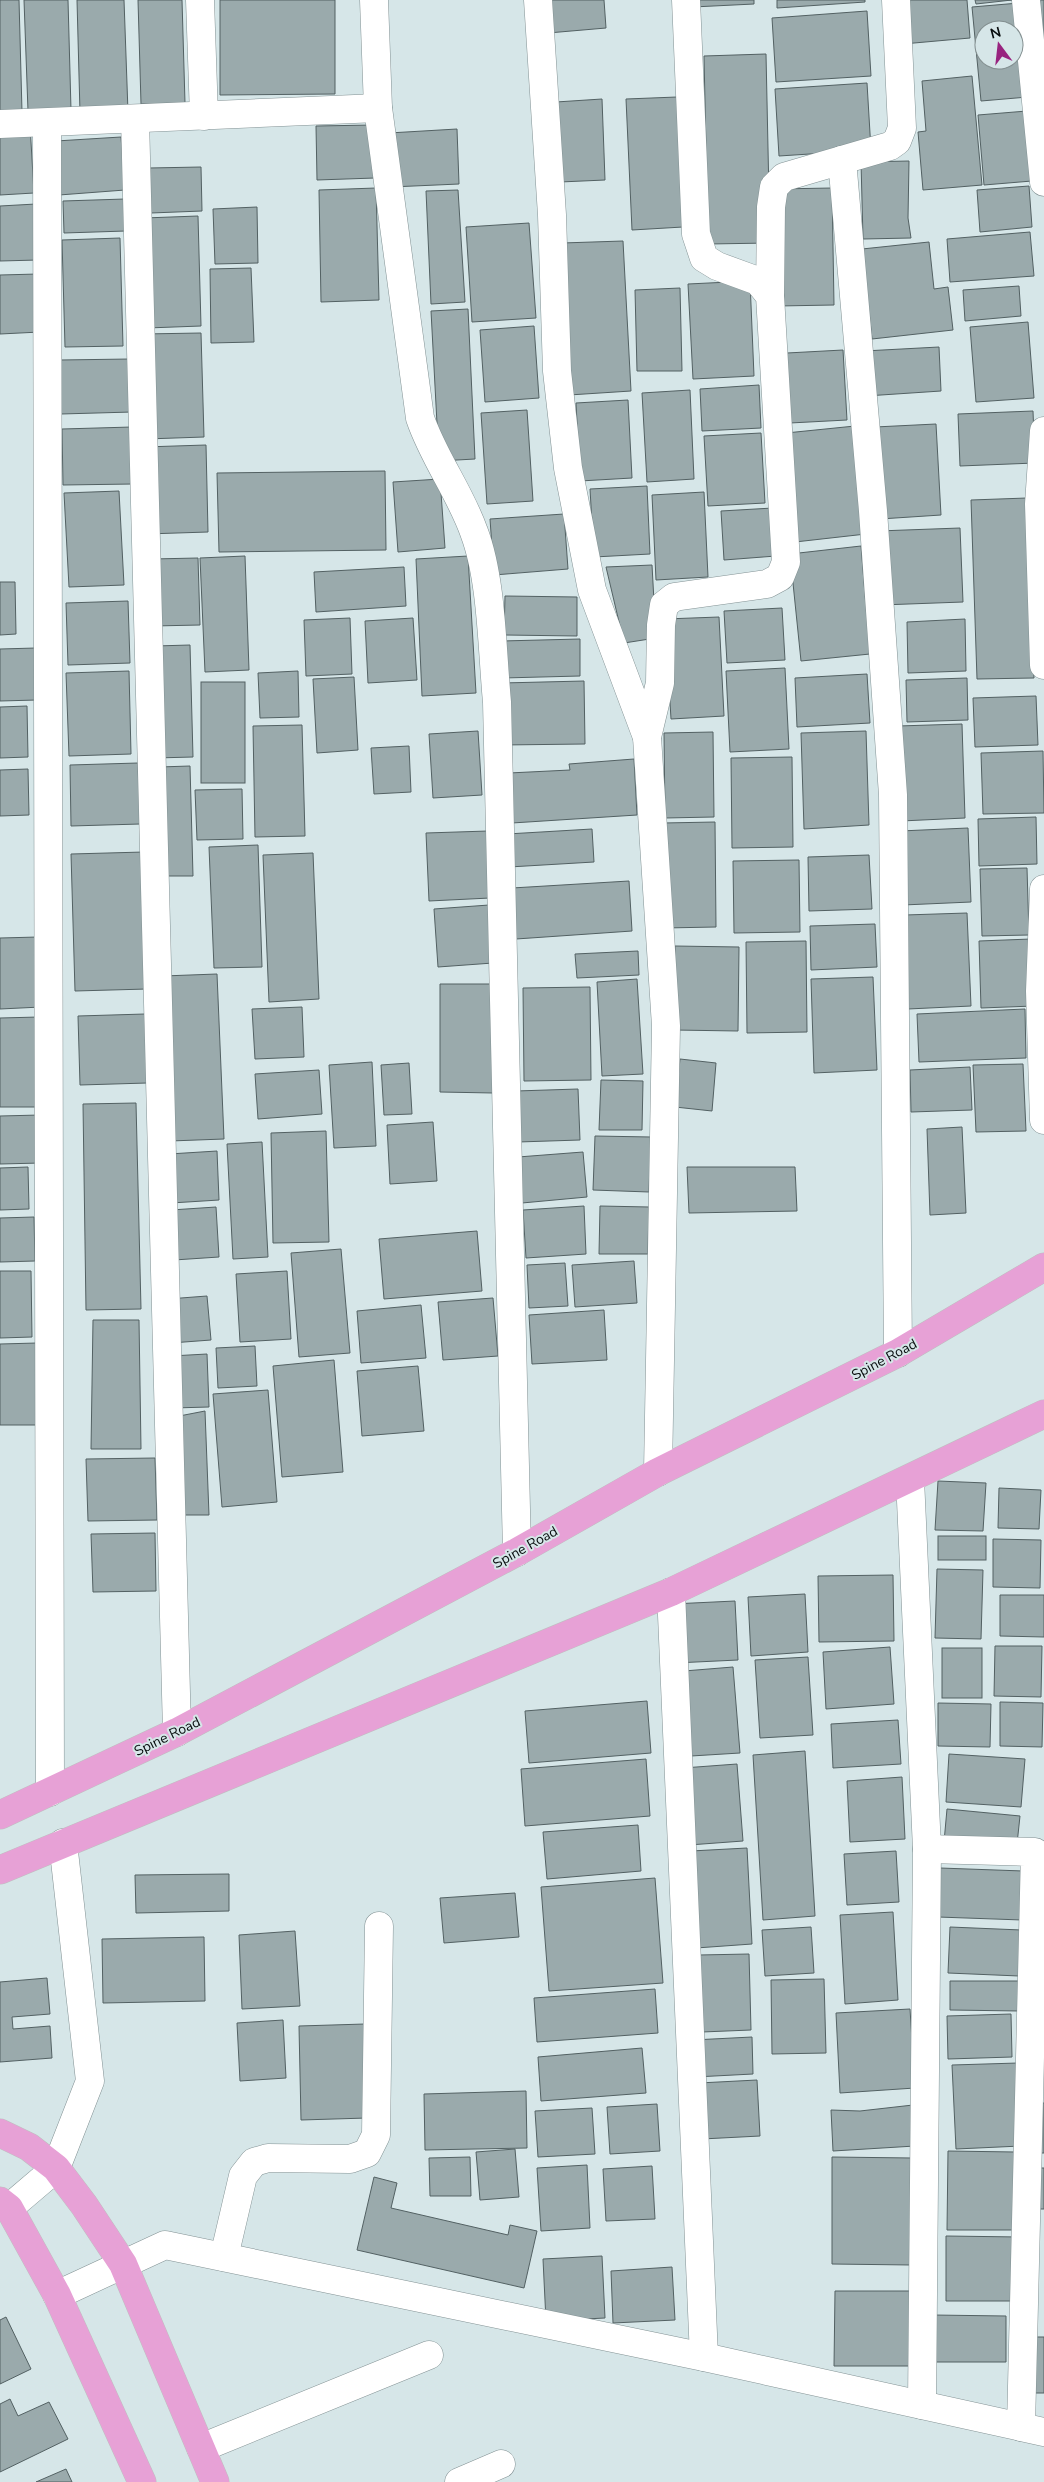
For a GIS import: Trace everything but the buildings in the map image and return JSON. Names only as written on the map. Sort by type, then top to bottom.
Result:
[{"type":"main road","name":"Spine Road","points":[[0,1815],[177,1732],[517,1552],[658,1472],[898,1353],[1044,1267]]},
{"type":"main road","points":[[0,1870],[671,1592],[1044,1414]]},
{"type":"main road","points":[[0,2133],[28,2147],[56,2168],[84,2205],[123,2264],[216,2482]]},
{"type":"main road","points":[[4,2205],[57,2295],[142,2482]]},
{"type":"street","points":[[200,0],[204,116]]},
{"type":"street","points":[[374,0],[378,108],[420,418],[436,459],[453,486],[474,532],[484,562],[489,614],[497,702],[517,1552]]},
{"type":"street","points":[[538,0],[552,215],[557,371],[568,468],[592,590],[647,737],[666,1026],[658,1472]]},
{"type":"street","points":[[686,0],[696,234],[704,258],[717,266],[758,280],[770,296]]},
{"type":"street","points":[[647,737],[660,683],[661,624],[664,605],[674,597],[767,584],[780,577],[786,562],[770,296],[771,207],[774,187],[784,177],[890,146],[897,141],[902,128],[896,0]]},
{"type":"street","points":[[1026,0],[1044,182]]},
{"type":"street","points":[[0,124],[378,108]]},
{"type":"street","points":[[135,119],[177,1732]]},
{"type":"street","points":[[47,123],[50,1792]]},
{"type":"street","points":[[842,160],[874,512],[893,795],[898,1353]]},
{"type":"street","points":[[1044,431],[1039,504],[1044,665]]},
{"type":"street","points":[[1044,889],[1040,991],[1044,1120]]},
{"type":"street","points":[[910,1479],[927,1848],[922,2405]]},
{"type":"street","points":[[671,1592],[704,2357]]},
{"type":"street","points":[[4,2205],[56,2168],[90,2082],[64,1843]]},
{"type":"street","points":[[57,2295],[165,2245],[704,2357],[1032,2429],[1035,1852],[927,1848]]},
{"type":"street","points":[[224,2257],[243,2176],[254,2162],[268,2158],[350,2159],[367,2153],[376,2135],[379,1926]]},
{"type":"street","points":[[201,2448],[429,2355]]},
{"type":"street","points":[[459,2482],[501,2464]]}]
